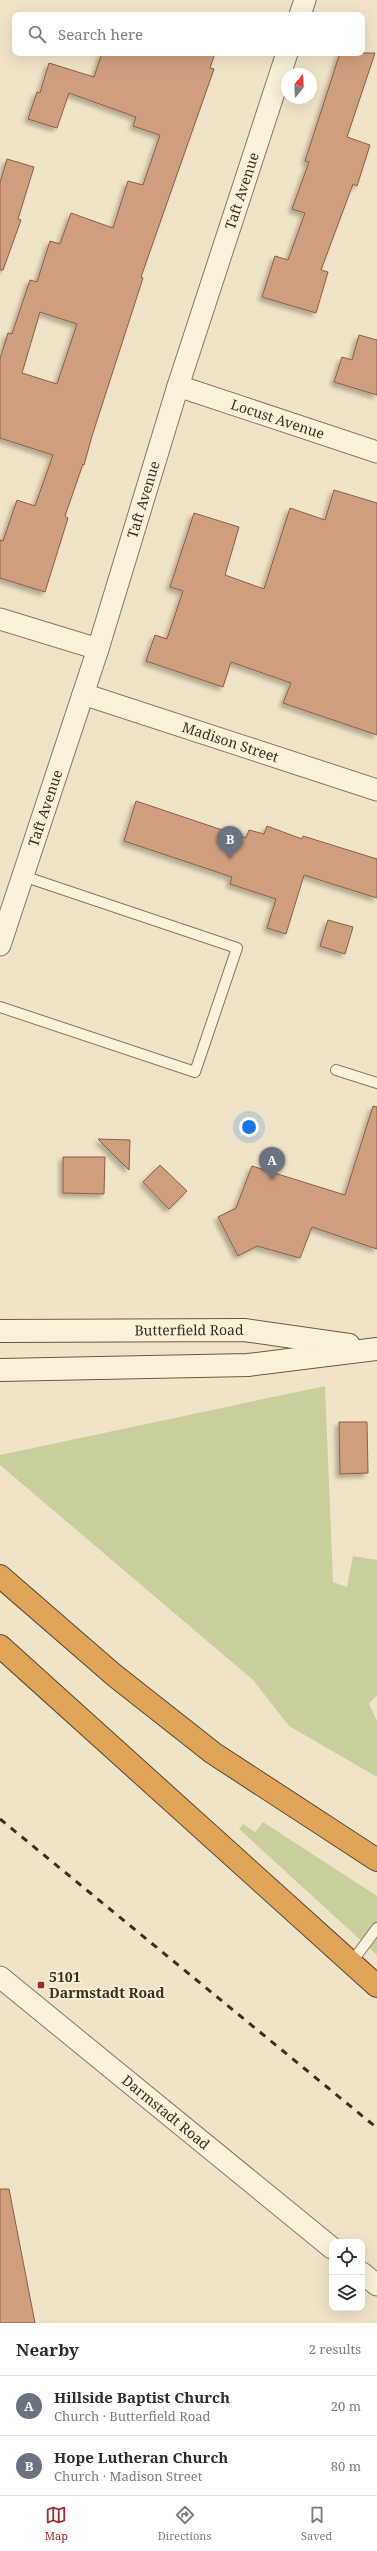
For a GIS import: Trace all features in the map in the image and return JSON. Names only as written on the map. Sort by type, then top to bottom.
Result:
[{"type":"highway","points":[[0,1576],[114,1676],[213,1753],[377,1860]]},
{"type":"highway","points":[[0,1646],[377,1986]]},
{"type":"main road","name":"Butterfield Road","points":[[0,1331],[244,1330],[377,1348]]},
{"type":"main road","name":"Butterfield Road","points":[[0,1370],[248,1365],[377,1348]]},
{"type":"street","points":[[301,12],[305,0]]},
{"type":"street","name":"Taft Avenue","points":[[0,945],[98,649],[178,386],[286,56]]},
{"type":"street","name":"Locust Avenue","points":[[178,386],[377,452]]},
{"type":"street","points":[[0,619],[98,649]]},
{"type":"street","name":"Madison Street","points":[[83,694],[377,790]]},
{"type":"street","name":"Darmstadt Road","points":[[0,1977],[329,2246]]},
{"type":"street","points":[[365,2275],[377,2285]]},
{"type":"lane","points":[[0,1007],[195,1072],[237,948],[23,876]]},
{"type":"lane","points":[[336,1070],[377,1083]]},
{"type":"lane","points":[[351,1963],[377,1928]]},
{"type":"green space","points":[[325,1386],[333,1582],[347,1587],[353,1556],[377,1560],[377,1695],[369,1704],[377,1721],[377,1777],[289,1726],[253,1680],[0,1465],[0,1455]]},
{"type":"green space","points":[[263,1822],[377,1896],[377,1955],[239,1829],[243,1824],[255,1832]]},
{"type":"building","points":[[365,53],[375,53],[347,137],[370,145],[357,186],[353,184],[321,270],[328,272],[316,313],[262,297],[275,256],[288,260],[305,213],[292,209],[309,162],[305,161],[339,56],[365,56]]},
{"type":"building","points":[[101,56],[214,56],[210,68],[214,69],[141,277],[143,278],[84,465],[83,464],[65,516],[68,518],[45,592],[0,578],[0,540],[3,541],[17,500],[35,506],[53,455],[0,438],[0,359],[8,333],[12,334],[30,280],[37,282],[50,241],[60,244],[71,213],[113,228],[128,181],[143,185],[160,135],[133,126],[136,117],[69,93],[57,128],[28,119],[37,92],[40,93],[49,63],[94,77]],"holes":[[[40,312],[77,324],[57,384],[22,373]]]},
{"type":"building","points":[[7,159],[34,167],[18,219],[21,220],[3,270],[0,270],[0,183]]},
{"type":"building","points":[[359,335],[377,340],[377,395],[334,382],[342,357],[352,360]]},
{"type":"building","points":[[334,490],[377,503],[377,735],[283,703],[291,683],[231,662],[223,687],[146,661],[155,635],[167,639],[183,591],[170,587],[194,513],[239,527],[225,575],[264,589],[290,508],[325,520]]},
{"type":"building","points":[[136,801],[246,838],[249,830],[264,834],[267,826],[302,839],[303,836],[377,859],[377,898],[304,875],[286,934],[267,928],[276,899],[230,884],[232,877],[124,841]]},
{"type":"building","points":[[328,920],[353,927],[345,954],[320,946]]},
{"type":"building","points":[[373,1106],[377,1107],[377,1249],[312,1227],[300,1258],[257,1246],[238,1256],[218,1217],[236,1208],[252,1166],[345,1195]]},
{"type":"building","points":[[98,1139],[130,1140],[129,1170]]},
{"type":"building","points":[[63,1157],[105,1157],[104,1194],[63,1193]]},
{"type":"building","points":[[160,1165],[187,1191],[169,1209],[143,1182]]},
{"type":"building","points":[[339,1422],[367,1422],[368,1473],[340,1474]]},
{"type":"building","points":[[0,2189],[9,2189],[35,2323],[0,2323]]},
{"type":"railway","points":[[0,1819],[377,2128]]},
{"type":"place","name":"Hope Lutheran Church","points":[[230,859]]},
{"type":"place","name":"Hillside Baptist Church","points":[[272,1180]]},
{"type":"place","name":"5101 Darmstadt Road","points":[[41,1985]]}]
